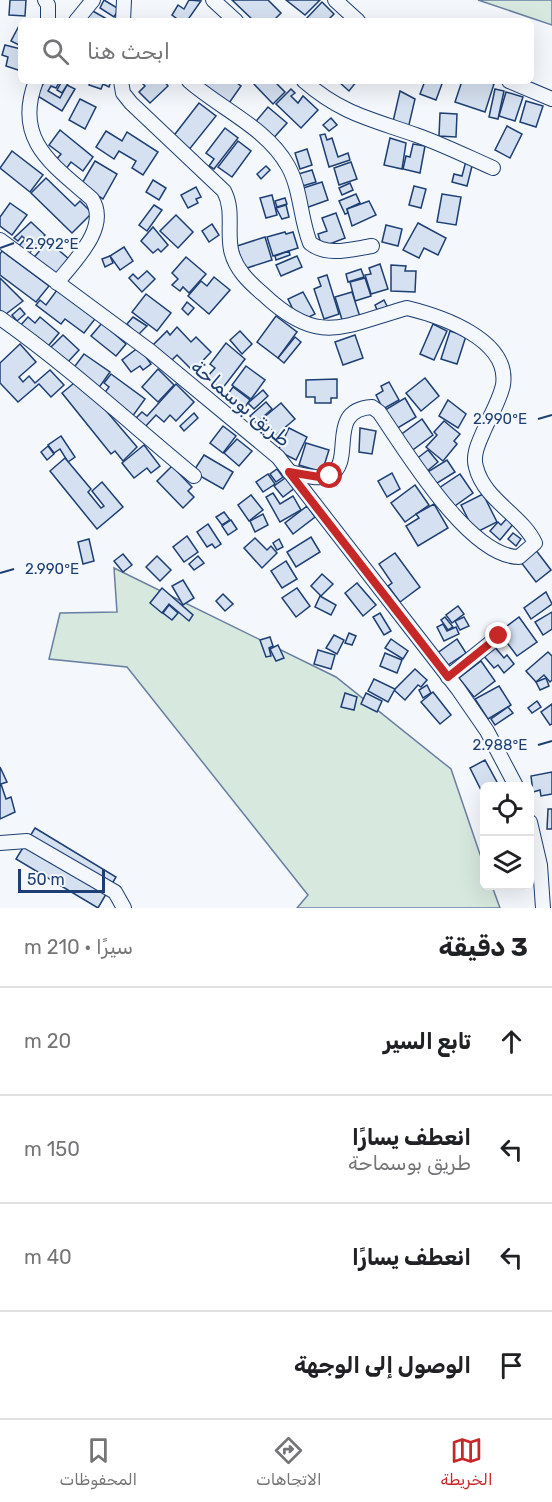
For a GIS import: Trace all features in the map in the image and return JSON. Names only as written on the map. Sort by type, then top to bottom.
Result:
[{"type":"street","points":[[45,0],[48,5],[48,18]]},
{"type":"street","points":[[78,18],[93,0]]},
{"type":"street","points":[[124,0],[125,18]]},
{"type":"street","points":[[213,0],[233,18]]},
{"type":"street","points":[[335,0],[355,18]]},
{"type":"street","points":[[35,84],[28,113],[30,132],[38,148],[92,199],[98,209],[93,234],[57,283]]},
{"type":"street","points":[[122,84],[123,93],[131,104],[224,191],[230,202],[231,249],[236,264],[248,281],[283,313],[302,324],[341,328],[371,321],[407,308],[471,331],[487,346],[500,363],[503,386],[476,451],[475,467],[498,503],[530,534],[535,543],[519,557],[508,557],[475,538],[457,519],[379,412],[372,407],[362,408],[352,413],[346,424],[338,468],[330,476],[319,477],[289,472]]},
{"type":"street","points":[[193,84],[257,132],[279,153],[294,181],[310,243],[317,248],[335,251],[372,246]]},
{"type":"street","points":[[307,84],[322,97],[347,112],[418,136],[493,168]]},
{"type":"street","points":[[516,84],[552,99]]},
{"type":"street","name":"طريق بوسماحة","points":[[0,240],[150,351],[278,457],[448,677],[487,731],[514,782]]},
{"type":"street","points":[[0,318],[80,378],[102,400],[194,476]]},
{"type":"street","points":[[448,677],[499,636]]},
{"type":"street","points":[[533,836],[540,865],[543,908]]},
{"type":"street","points":[[0,843],[27,841],[115,892],[124,908]]},
{"type":"shaded area","points":[[478,0],[552,0],[552,25]]},
{"type":"shaded area","points":[[114,568],[336,677],[451,769],[480,854],[480,890],[493,890],[500,908],[297,908],[308,895],[127,667],[49,659],[60,613],[117,612]]},
{"type":"building","points":[[10,0],[26,0],[25,16],[9,15]]},
{"type":"building","points":[[104,0],[119,9],[114,17],[100,8]]},
{"type":"building","points":[[189,0],[201,1],[189,18],[176,18],[172,15],[178,5],[184,9]]},
{"type":"building","points":[[232,0],[268,0],[281,13],[276,18],[251,18]]},
{"type":"building","points":[[286,0],[320,0],[305,15]]},
{"type":"building","points":[[322,2],[334,14],[330,18],[307,18]]},
{"type":"building","points":[[91,10],[105,18],[87,18]]},
{"type":"building","points":[[18,28],[18,44],[11,41]]},
{"type":"building","points":[[5,45],[18,48],[18,70],[6,66],[8,57],[2,55]]},
{"type":"building","points":[[43,84],[58,84],[56,88],[51,86],[48,91],[60,98],[67,85],[75,89],[62,111],[36,95]]},
{"type":"building","points":[[60,84],[68,84],[62,93],[57,90]]},
{"type":"building","points":[[89,84],[103,84],[101,89]]},
{"type":"building","points":[[143,84],[166,84],[168,86],[150,103],[139,92],[145,86]]},
{"type":"building","points":[[196,84],[238,84],[241,86],[227,106]]},
{"type":"building","points":[[254,84],[277,84],[285,92],[273,104]]},
{"type":"building","points":[[341,84],[355,84],[349,91]]},
{"type":"building","points":[[424,84],[442,84],[436,100],[420,94]]},
{"type":"building","points":[[461,84],[494,84],[485,112],[455,102]]},
{"type":"building","points":[[291,89],[295,93],[291,96],[298,103],[303,96],[318,110],[301,128],[276,104]]},
{"type":"building","points":[[495,89],[504,91],[498,119],[489,117]]},
{"type":"building","points":[[400,91],[415,99],[408,129],[392,126]]},
{"type":"building","points":[[506,92],[523,97],[515,121],[499,116]]},
{"type":"building","points":[[80,99],[96,107],[85,129],[69,120]]},
{"type":"building","points":[[526,101],[543,106],[536,127],[520,122]]},
{"type":"building","points":[[199,103],[216,116],[188,151],[172,138]]},
{"type":"building","points":[[268,107],[287,123],[270,142],[252,126]]},
{"type":"building","points":[[440,113],[457,114],[456,137],[439,136]]},
{"type":"building","points":[[331,118],[337,125],[329,131],[323,125]]},
{"type":"building","points":[[507,126],[522,134],[510,158],[495,150]]},
{"type":"building","points":[[225,128],[238,138],[214,169],[209,166],[214,159],[206,153]]},
{"type":"building","points":[[60,130],[93,157],[83,171],[71,162],[66,169],[55,161],[61,154],[49,145]]},
{"type":"building","points":[[106,131],[122,141],[127,132],[158,152],[143,175],[132,168],[136,161],[119,151],[114,159],[96,147]]},
{"type":"building","points":[[325,134],[327,140],[332,138],[338,157],[348,153],[350,160],[329,167],[320,135]]},
{"type":"building","points":[[390,138],[406,143],[402,169],[384,165]]},
{"type":"building","points":[[238,141],[251,151],[232,177],[218,167]]},
{"type":"building","points":[[413,144],[425,146],[420,173],[403,169],[406,156],[410,157]]},
{"type":"building","points":[[307,149],[312,165],[300,169],[295,153]]},
{"type":"building","points":[[12,151],[43,175],[30,192],[0,168]]},
{"type":"building","points":[[95,161],[117,174],[103,199],[81,185]]},
{"type":"building","points":[[466,161],[473,162],[467,186],[452,182],[454,174],[462,176]]},
{"type":"building","points":[[351,162],[357,179],[339,185],[334,168]]},
{"type":"building","points":[[266,166],[270,170],[261,179],[257,174]]},
{"type":"building","points":[[312,170],[316,182],[299,187],[295,175]]},
{"type":"building","points":[[46,178],[75,206],[80,201],[92,213],[72,233],[31,193]]},
{"type":"building","points":[[153,180],[166,188],[159,200],[146,192]]},
{"type":"building","points":[[322,182],[328,200],[303,209],[297,190]]},
{"type":"building","points":[[350,183],[353,190],[342,195],[339,188]]},
{"type":"building","points":[[414,186],[426,189],[421,208],[409,205]]},
{"type":"building","points":[[196,187],[201,197],[196,199],[198,203],[188,208],[181,195]]},
{"type":"building","points":[[356,194],[360,203],[347,209],[348,213],[345,214],[339,201]]},
{"type":"building","points":[[442,194],[461,197],[456,225],[437,222]]},
{"type":"building","points":[[272,195],[277,215],[266,218],[260,198]]},
{"type":"building","points":[[285,198],[287,204],[277,207],[275,201]]},
{"type":"building","points":[[369,201],[376,215],[352,226],[347,209]]},
{"type":"building","points":[[10,203],[27,215],[12,235],[0,226],[0,217]]},
{"type":"building","points":[[154,205],[162,210],[147,231],[139,225]]},
{"type":"building","points":[[286,205],[289,217],[282,219],[276,208]]},
{"type":"building","points":[[336,213],[345,238],[322,247],[318,234],[327,231],[322,218]]},
{"type":"building","points":[[176,215],[193,232],[178,248],[160,231]]},
{"type":"building","points":[[31,222],[45,235],[26,257],[18,247],[25,239],[22,236],[18,241],[14,238]]},
{"type":"building","points":[[418,223],[446,238],[438,255],[424,248],[419,258],[403,250]]},
{"type":"building","points":[[212,224],[219,235],[209,242],[202,231]]},
{"type":"building","points":[[386,225],[402,229],[398,246],[382,242]]},
{"type":"building","points":[[153,227],[168,245],[161,252],[158,249],[153,253],[141,241]]},
{"type":"building","points":[[285,232],[286,234],[293,232],[298,248],[273,256],[267,237]]},
{"type":"building","points":[[265,237],[272,260],[244,269],[237,246]]},
{"type":"building","points":[[48,241],[69,259],[51,280],[30,262]]},
{"type":"building","points":[[124,247],[133,261],[120,270],[110,256]]},
{"type":"building","points":[[2,251],[49,286],[36,302],[0,275]]},
{"type":"building","points":[[289,251],[290,255],[276,260],[275,256]]},
{"type":"building","points":[[110,256],[113,263],[105,267],[102,259]]},
{"type":"building","points":[[297,256],[302,267],[281,276],[276,265]]},
{"type":"building","points":[[186,257],[206,274],[189,293],[183,287],[180,291],[172,285],[178,279],[172,273]]},
{"type":"building","points":[[380,264],[388,289],[371,294],[365,275],[371,274],[369,268]]},
{"type":"building","points":[[391,265],[406,266],[405,271],[416,271],[415,292],[391,291]]},
{"type":"building","points":[[361,269],[364,277],[348,282],[346,274]]},
{"type":"building","points":[[147,271],[155,279],[142,292],[129,278],[133,274],[138,279]]},
{"type":"building","points":[[327,275],[339,314],[324,319],[314,289],[321,286],[318,278]]},
{"type":"building","points":[[214,277],[230,290],[209,314],[188,296],[201,281],[207,286]]},
{"type":"building","points":[[0,278],[23,301],[2,317],[0,314]]},
{"type":"building","points":[[365,278],[371,296],[355,301],[350,282]]},
{"type":"building","points":[[57,290],[95,319],[84,333],[65,319],[61,324],[36,305],[40,300],[46,305]]},
{"type":"building","points":[[303,292],[315,314],[299,322],[288,299]]},
{"type":"building","points":[[352,292],[361,320],[344,326],[335,297]]},
{"type":"building","points":[[146,294],[171,313],[157,331],[132,312]]},
{"type":"building","points":[[384,300],[388,308],[378,312],[375,305]]},
{"type":"building","points":[[187,302],[194,308],[188,315],[182,309]]},
{"type":"building","points":[[20,308],[25,314],[17,321],[12,315]]},
{"type":"building","points":[[276,316],[297,332],[278,358],[257,342]]},
{"type":"building","points":[[28,317],[35,323],[40,317],[59,333],[45,350],[19,327]]},
{"type":"building","points":[[133,317],[147,326],[138,335],[127,324]]},
{"type":"building","points":[[102,323],[126,344],[116,356],[91,336]]},
{"type":"building","points":[[433,324],[447,331],[434,360],[420,354]]},
{"type":"building","points":[[177,327],[191,342],[196,337],[211,352],[193,371],[177,355],[170,362],[153,345],[167,331],[170,335]]},
{"type":"building","points":[[240,331],[252,344],[242,354],[230,340]]},
{"type":"building","points":[[450,331],[466,336],[457,364],[441,359]]},
{"type":"building","points":[[63,335],[79,350],[67,363],[50,348]]},
{"type":"building","points":[[355,335],[363,358],[343,365],[335,342]]},
{"type":"building","points":[[295,337],[301,342],[284,363],[278,358]]},
{"type":"building","points":[[226,343],[245,359],[222,389],[207,377],[215,368],[210,364]]},
{"type":"building","points":[[20,344],[36,362],[19,377],[23,382],[29,376],[35,383],[50,370],[64,385],[51,397],[39,384],[18,402],[0,383],[0,363]]},
{"type":"building","points":[[139,347],[151,364],[143,370],[140,366],[131,372],[122,360]]},
{"type":"building","points":[[84,354],[110,372],[98,389],[72,370]]},
{"type":"building","points":[[246,366],[265,380],[251,399],[232,385]]},
{"type":"building","points":[[158,369],[174,385],[158,402],[142,387]]},
{"type":"building","points":[[111,374],[145,399],[132,417],[103,395],[109,387],[104,383]]},
{"type":"building","points":[[425,378],[439,396],[421,411],[406,393]]},
{"type":"building","points":[[79,379],[137,447],[123,461],[115,451],[111,454],[62,393]]},
{"type":"building","points":[[337,379],[337,398],[331,398],[331,403],[315,403],[315,397],[306,397],[306,380]]},
{"type":"building","points":[[389,382],[399,400],[383,409],[376,395],[383,391],[381,386]]},
{"type":"building","points":[[176,384],[194,402],[176,421],[170,415],[164,422],[156,415],[145,427],[136,418],[142,412],[147,416]]},
{"type":"building","points":[[233,387],[250,400],[245,407],[228,394]]},
{"type":"building","points":[[263,390],[268,396],[254,409],[248,403]]},
{"type":"building","points":[[405,398],[416,417],[396,429],[385,410]]},
{"type":"building","points":[[448,400],[466,414],[458,428],[439,416]]},
{"type":"building","points":[[266,402],[272,409],[256,423],[250,416]]},
{"type":"building","points":[[281,403],[295,419],[276,435],[262,419]]},
{"type":"building","points":[[194,413],[198,418],[184,431],[180,426]]},
{"type":"building","points":[[422,419],[433,435],[410,452],[399,436]]},
{"type":"building","points":[[444,421],[460,434],[454,441],[457,444],[443,461],[426,447],[437,435],[434,432]]},
{"type":"building","points":[[223,426],[236,436],[223,453],[210,443]]},
{"type":"building","points":[[289,428],[307,437],[296,460],[278,451]]},
{"type":"building","points":[[360,428],[376,431],[372,454],[359,452]]},
{"type":"building","points":[[61,436],[75,457],[68,462],[60,449],[54,453],[48,445]]},
{"type":"building","points":[[237,439],[252,451],[239,466],[224,453]]},
{"type":"building","points":[[306,443],[329,450],[322,472],[299,465]]},
{"type":"building","points":[[144,445],[160,466],[151,473],[147,468],[134,478],[122,463]]},
{"type":"building","points":[[48,446],[54,454],[47,460],[41,452]]},
{"type":"building","points":[[428,450],[438,462],[426,472],[415,460]]},
{"type":"building","points":[[204,455],[233,472],[223,489],[193,472]]},
{"type":"building","points":[[65,458],[91,489],[88,492],[101,508],[104,506],[92,491],[102,482],[123,507],[97,529],[50,471]]},
{"type":"building","points":[[447,460],[455,472],[434,485],[426,473]]},
{"type":"building","points":[[172,466],[192,487],[188,491],[194,497],[183,508],[157,481]]},
{"type":"building","points":[[277,469],[283,477],[276,482],[270,474]]},
{"type":"building","points":[[392,473],[400,489],[387,497],[378,481]]},
{"type":"building","points":[[268,474],[275,484],[263,492],[256,482]]},
{"type":"building","points":[[460,474],[473,493],[452,508],[439,488]]},
{"type":"building","points":[[288,476],[296,487],[283,497],[274,486]]},
{"type":"building","points":[[415,485],[429,505],[405,522],[391,503]]},
{"type":"building","points":[[273,493],[280,504],[293,496],[301,510],[280,522],[266,497]]},
{"type":"building","points":[[483,494],[497,522],[475,533],[461,505]]},
{"type":"building","points":[[251,495],[263,510],[249,521],[238,505]]},
{"type":"building","points":[[434,504],[448,528],[418,546],[406,526],[419,518],[416,514]]},
{"type":"building","points":[[307,506],[315,517],[293,534],[285,523]]},
{"type":"building","points":[[224,512],[230,520],[222,525],[216,517]]},
{"type":"building","points":[[263,514],[268,525],[255,532],[250,521]]},
{"type":"building","points":[[509,516],[515,522],[500,540],[490,531],[498,522],[501,525]]},
{"type":"building","points":[[231,520],[237,529],[228,535],[222,526]]},
{"type":"building","points":[[208,524],[221,544],[215,548],[212,544],[207,547],[197,532]]},
{"type":"building","points":[[513,533],[521,539],[516,546],[508,539]]},
{"type":"building","points":[[187,536],[198,552],[184,562],[173,547]]},
{"type":"building","points":[[311,537],[320,552],[296,567],[287,552]]},
{"type":"building","points":[[255,538],[267,550],[271,546],[277,553],[262,568],[244,548]]},
{"type":"building","points":[[89,539],[94,561],[83,564],[78,542]]},
{"type":"building","points":[[279,539],[283,547],[277,550],[273,543]]},
{"type":"building","points":[[535,549],[551,570],[536,582],[520,561]]},
{"type":"building","points":[[395,553],[420,587],[400,602],[388,586],[392,583],[379,564]]},
{"type":"building","points":[[123,554],[132,565],[123,572],[114,561]]},
{"type":"building","points":[[157,556],[171,570],[160,581],[146,567]]},
{"type":"building","points":[[198,556],[204,563],[194,570],[189,564]]},
{"type":"building","points":[[286,561],[297,579],[282,588],[271,571]]},
{"type":"building","points":[[322,574],[333,584],[321,596],[311,586]]},
{"type":"building","points":[[183,580],[194,598],[183,605],[172,586]]},
{"type":"building","points":[[357,583],[376,605],[363,616],[345,593]]},
{"type":"building","points":[[162,588],[193,615],[189,621],[169,604],[162,613],[150,603]]},
{"type":"building","points":[[297,588],[310,606],[296,617],[282,598]]},
{"type":"building","points":[[546,592],[552,604],[531,619],[524,608]]},
{"type":"building","points":[[223,594],[233,604],[225,611],[216,601]]},
{"type":"building","points":[[320,596],[336,605],[331,615],[315,607]]},
{"type":"building","points":[[169,605],[178,613],[172,620],[163,613]]},
{"type":"building","points":[[458,606],[464,614],[452,623],[446,615]]},
{"type":"building","points":[[552,612],[552,629],[543,635],[535,622]]},
{"type":"building","points":[[380,613],[391,631],[384,635],[373,617]]},
{"type":"building","points":[[445,617],[453,627],[448,630],[441,620]]},
{"type":"building","points":[[464,617],[469,626],[460,630],[455,621]]},
{"type":"building","points":[[519,617],[537,642],[517,656],[499,632]]},
{"type":"building","points":[[443,624],[447,631],[456,627],[459,634],[444,641],[437,627]]},
{"type":"building","points":[[349,633],[356,636],[352,645],[345,643]]},
{"type":"building","points":[[334,635],[344,640],[337,654],[326,648]]},
{"type":"building","points":[[270,637],[273,646],[269,648],[271,656],[266,657],[260,640]]},
{"type":"building","points":[[391,639],[408,651],[403,659],[385,648]]},
{"type":"building","points":[[457,639],[466,653],[445,667],[436,654]]},
{"type":"building","points":[[278,645],[284,658],[276,661],[270,649]]},
{"type":"building","points":[[494,646],[504,658],[507,655],[514,664],[504,673],[498,665],[494,668],[483,655]]},
{"type":"building","points":[[318,650],[335,655],[331,669],[314,664]]},
{"type":"building","points":[[548,652],[552,656],[552,680],[550,682],[544,675],[536,682],[526,671]]},
{"type":"building","points":[[385,653],[402,660],[397,673],[380,666]]},
{"type":"building","points":[[481,661],[495,681],[474,697],[459,678]]},
{"type":"building","points":[[415,669],[427,680],[421,687],[418,685],[405,700],[394,690]]},
{"type":"building","points":[[546,678],[549,686],[540,690],[536,682]]},
{"type":"building","points":[[374,679],[395,689],[388,702],[368,691]]},
{"type":"building","points":[[427,685],[431,693],[423,698],[419,690]]},
{"type":"building","points":[[499,686],[511,705],[488,719],[475,699]]},
{"type":"building","points":[[433,692],[451,715],[440,724],[421,702]]},
{"type":"building","points":[[345,693],[357,697],[354,710],[341,707]]},
{"type":"building","points":[[366,693],[382,701],[377,712],[361,704]]},
{"type":"building","points":[[537,701],[541,707],[532,713],[528,708]]},
{"type":"building","points":[[552,704],[552,724],[550,725],[541,712]]},
{"type":"building","points":[[508,707],[513,713],[495,725],[491,719]]},
{"type":"building","points":[[485,760],[497,782],[480,782],[480,788],[470,768]]},
{"type":"building","points":[[0,767],[7,782],[1,784],[6,799],[11,797],[15,812],[0,819]]},
{"type":"building","points":[[552,772],[552,794],[541,796],[540,790],[534,792],[534,782],[532,782],[531,776]]},
{"type":"building","points":[[548,809],[552,809],[552,829],[547,829]]},
{"type":"building","points":[[35,828],[116,877],[98,908],[16,859]]},
{"type":"route","points":[[330,476],[319,477],[289,472],[448,677],[499,636]]}]
